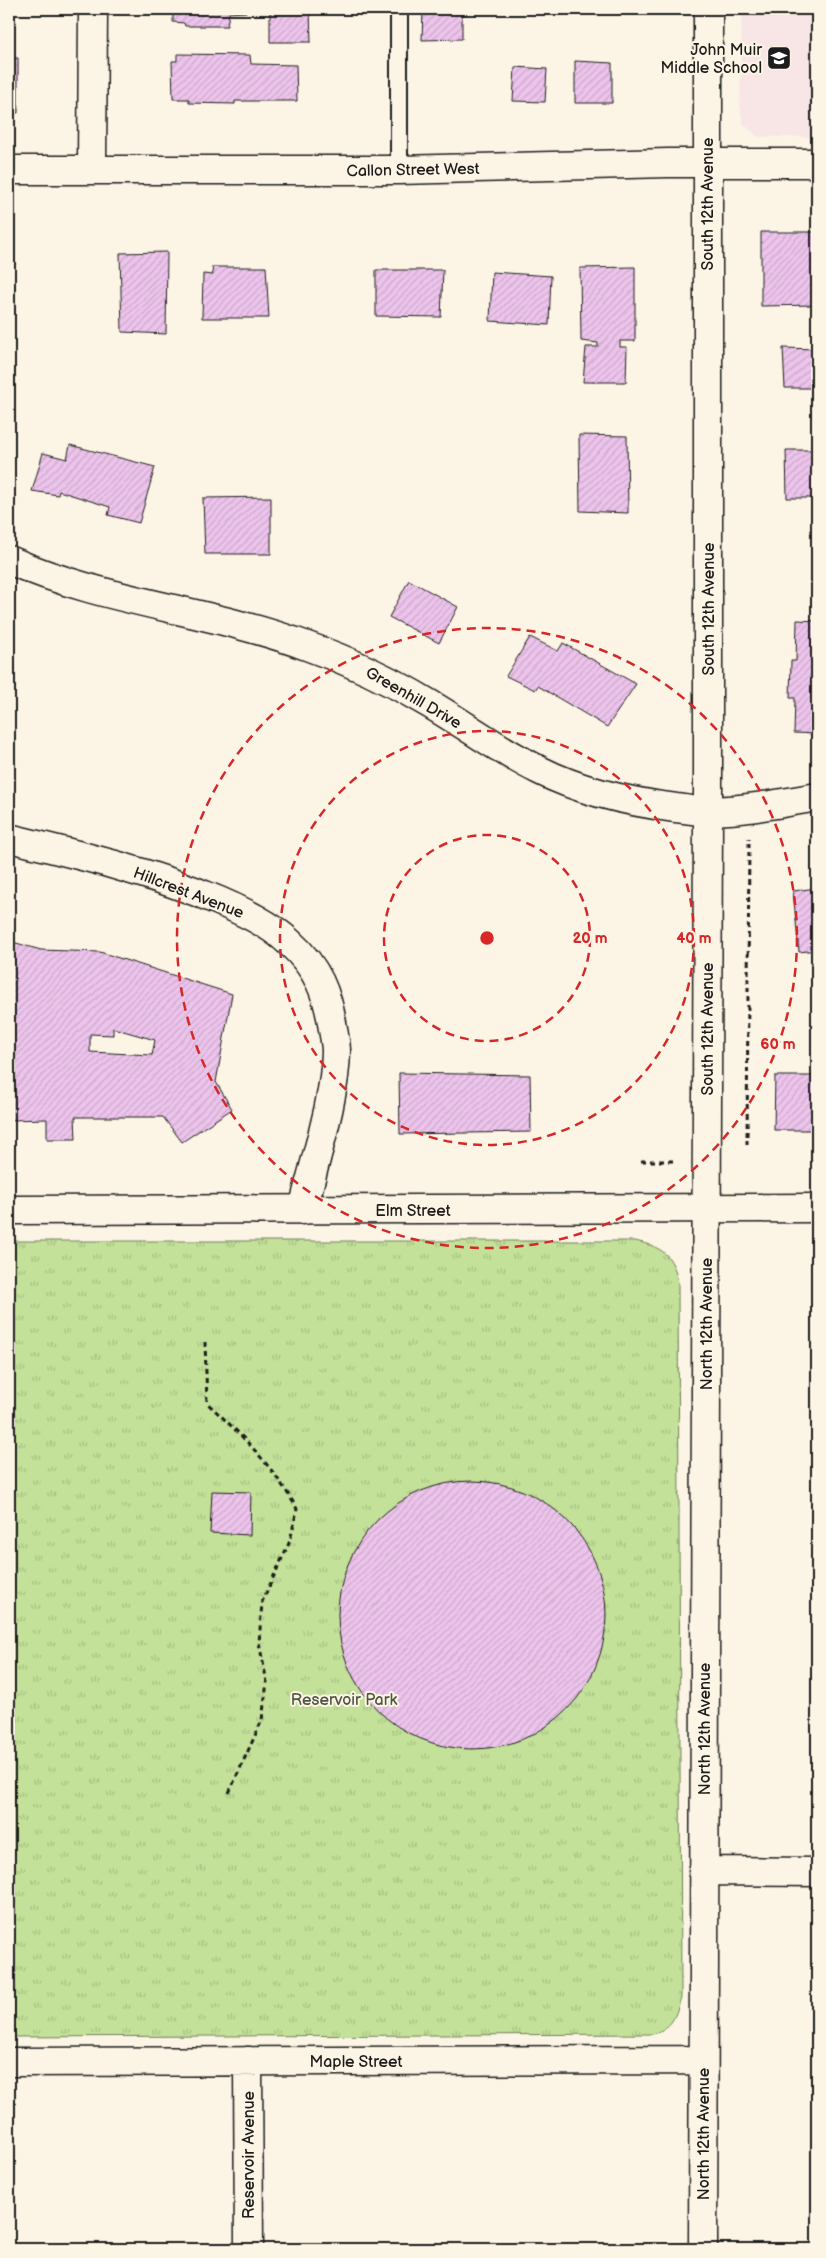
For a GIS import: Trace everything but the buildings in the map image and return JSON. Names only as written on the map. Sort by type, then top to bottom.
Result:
[{"type":"street","points":[[92,170],[93,9]]},
{"type":"street","name":"South 12th Avenue","points":[[706,1209],[708,9]]},
{"type":"street","name":"Callon Street West","points":[[9,170],[399,170],[707,163],[817,163]]},
{"type":"street","name":"Greenhill Drive","points":[[9,560],[40,574],[103,594],[199,614],[283,637],[349,661],[429,703],[496,746],[540,771],[585,790],[644,804],[708,812],[749,809],[817,797]]},
{"type":"street","name":"Hillcrest Avenue","points":[[9,838],[112,863],[198,892],[260,921],[291,943],[308,962],[319,978],[329,1005],[336,1050],[332,1092],[303,1210]]},
{"type":"street","name":"Elm Street","points":[[9,1210],[817,1208]]},
{"type":"street","name":"North 12th Avenue","points":[[703,2249],[706,1209]]},
{"type":"street","points":[[703,1871],[817,1872]]},
{"type":"street","name":"Maple Street","points":[[9,2062],[703,2060]]},
{"type":"street","name":"Reservoir Avenue","points":[[248,2061],[249,2249]]},
{"type":"lane","points":[[399,9],[399,170]]},
{"type":"path","points":[[747,1145],[749,833]]},
{"type":"path","points":[[641,1162],[677,1162]]},
{"type":"path","points":[[206,1342],[207,1403],[250,1442],[288,1491],[297,1508],[290,1541],[262,1602],[259,1643],[267,1682],[262,1720],[229,1793]]},
{"type":"shaded area","name":"John Muir Middle School","points":[[742,9],[817,9],[817,137],[758,137],[743,124],[740,107]]},
{"type":"green space","name":"Reservoir Park","points":[[9,1241],[635,1241],[652,1246],[665,1253],[673,1265],[678,1283],[681,1997],[670,2024],[653,2034],[9,2037]]},
{"type":"place","name":"John Muir Middle School","points":[[779,58]]}]
